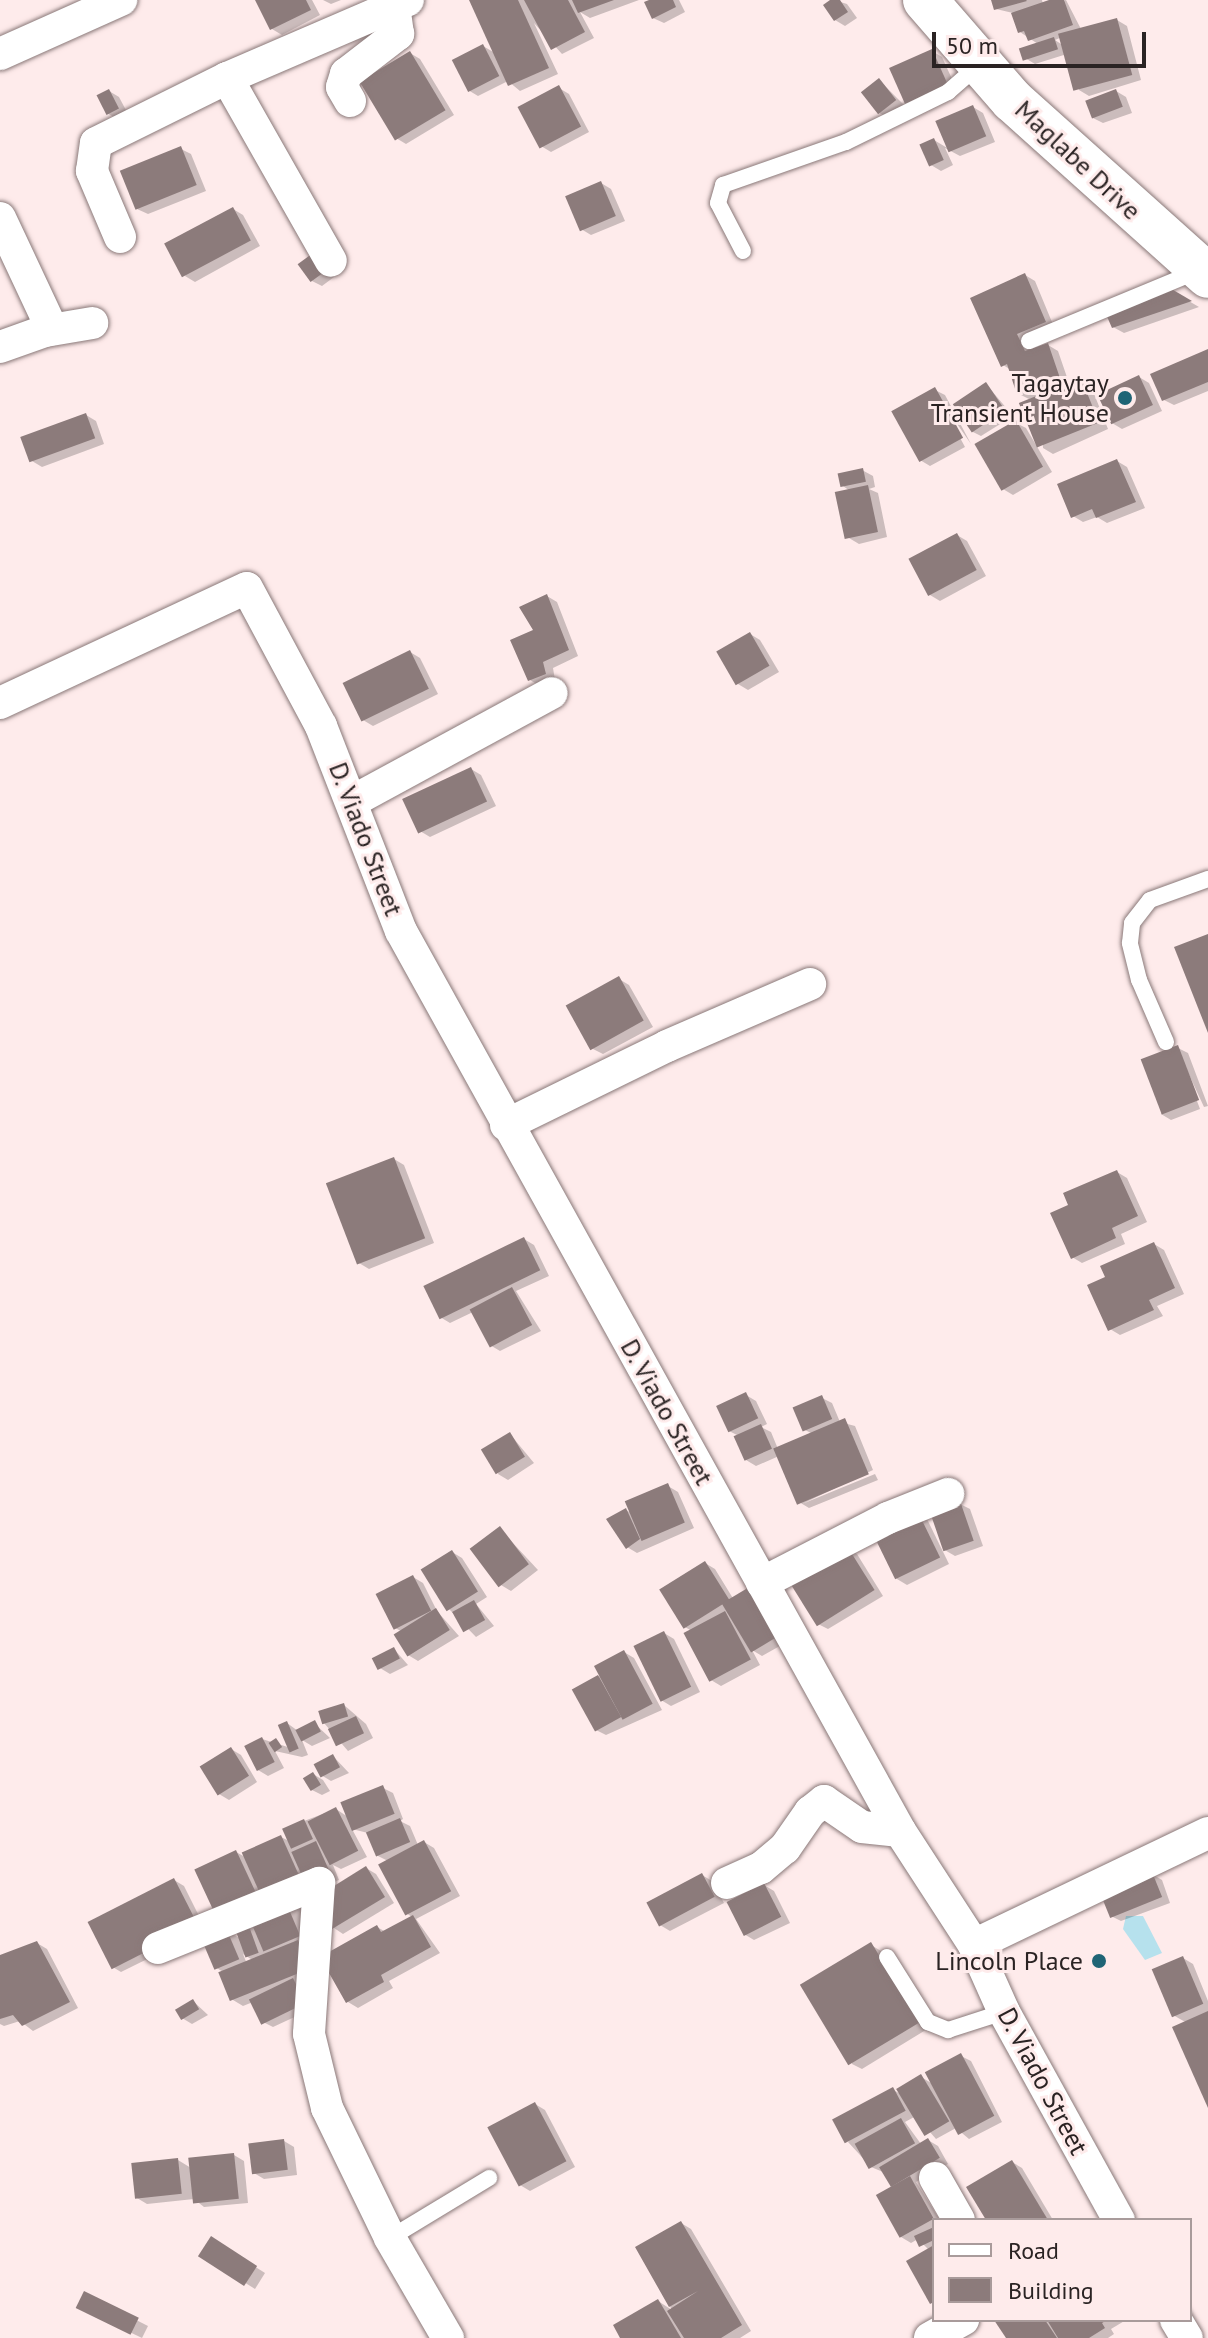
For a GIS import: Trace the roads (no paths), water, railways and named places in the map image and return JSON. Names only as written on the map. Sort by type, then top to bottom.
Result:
[{"type":"main road","name":"Maglabe Drive","points":[[925,0],[1024,111],[1205,273]]},
{"type":"street","points":[[0,54],[121,0]]},
{"type":"street","points":[[120,237],[92,171],[92,148],[227,78],[401,4],[398,34],[346,74],[342,87],[350,101]]},
{"type":"street","points":[[227,78],[331,261]]},
{"type":"street","points":[[0,218],[52,329]]},
{"type":"street","points":[[0,347],[52,329],[92,323]]},
{"type":"street","name":"D. Viado Street","points":[[0,703],[247,588],[321,726],[353,801],[401,931],[900,1831],[974,1945],[1004,2012],[1118,2218]]},
{"type":"street","points":[[353,801],[552,693]]},
{"type":"street","points":[[506,1125],[810,984]]},
{"type":"street","points":[[762,1583],[888,1518],[948,1494]]},
{"type":"street","points":[[727,1883],[761,1868],[785,1848],[810,1812],[824,1801],[862,1827],[900,1831]]},
{"type":"street","points":[[974,1945],[1208,1833]]},
{"type":"street","points":[[158,1948],[319,1883],[309,2034],[327,2108],[390,2238],[448,2338]]},
{"type":"street","points":[[935,2178],[958,2218]]},
{"type":"street","points":[[930,2338],[959,2322]]},
{"type":"lane","points":[[743,251],[718,203],[723,185],[846,142],[948,92],[981,64]]},
{"type":"lane","points":[[1029,341],[1205,273]]},
{"type":"lane","points":[[1166,1042],[1139,980],[1130,943],[1132,923],[1138,909],[1150,900],[1208,879]]},
{"type":"lane","points":[[887,1957],[928,2022],[948,2030],[1004,2012]]},
{"type":"lane","points":[[390,2238],[489,2178]]},
{"type":"water","points":[[1126,1916],[1143,1916],[1162,1953],[1145,1960],[1123,1929]]},
{"type":"place","name":"Tagaytay Transient House","points":[[1125,398]]},
{"type":"place","name":"Lincoln Place","points":[[1099,1961]]}]
